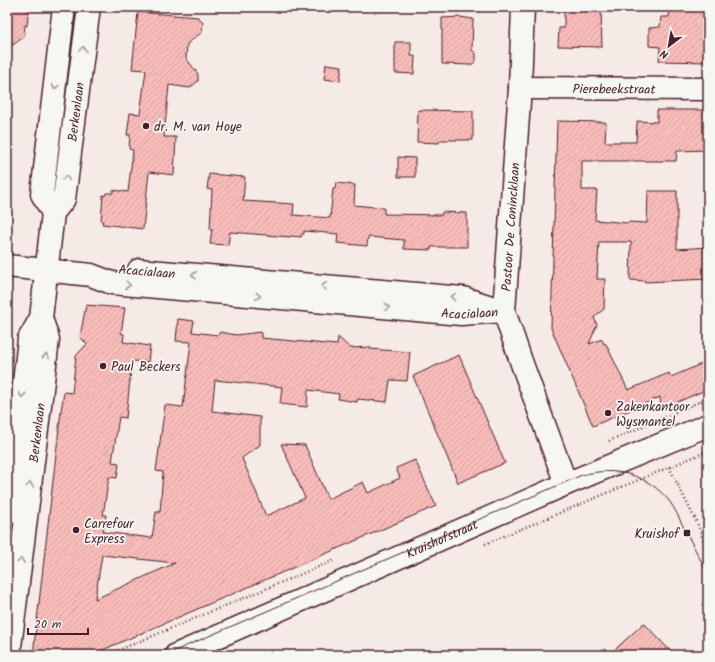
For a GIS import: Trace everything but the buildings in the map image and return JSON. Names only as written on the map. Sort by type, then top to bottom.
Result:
[{"type":"street","name":"Berkenlaan","points":[[53,213],[42,194],[64,7]]},
{"type":"street","name":"Berkenlaan","points":[[7,513],[15,462],[29,339],[41,318],[53,213],[64,199],[89,7]]},
{"type":"street","name":"Pastoor De Conincklaan","points":[[523,7],[520,88],[504,311],[521,362],[566,484]]},
{"type":"street","name":"Pierebeekstraat","points":[[520,88],[708,89]]},
{"type":"street","name":"Acacialaan","points":[[7,266],[91,275],[112,283],[461,314],[504,311]]},
{"type":"street","name":"Berkenlaan","points":[[10,655],[16,523],[48,338],[41,318]]},
{"type":"street","name":"Kruishofstraat","points":[[176,655],[566,484],[708,424]]},
{"type":"path","points":[[608,442],[708,398]]},
{"type":"path","points":[[658,446],[698,525],[708,554]]},
{"type":"path","points":[[107,655],[336,560]]},
{"type":"tram line","points":[[165,655],[582,475],[594,472],[607,471],[630,475],[652,485],[661,492],[674,508],[708,575]]},
{"type":"place","name":"dr. M. van Hoye","points":[[146,126]]},
{"type":"place","name":"Paul Beckers","points":[[103,366]]},
{"type":"place","name":"Zakenkantoor Wysmantel","points":[[608,413]]},
{"type":"place","name":"Carrefour Express","points":[[76,530]]},
{"type":"place","name":"Kruishof","points":[[687,533]]}]
